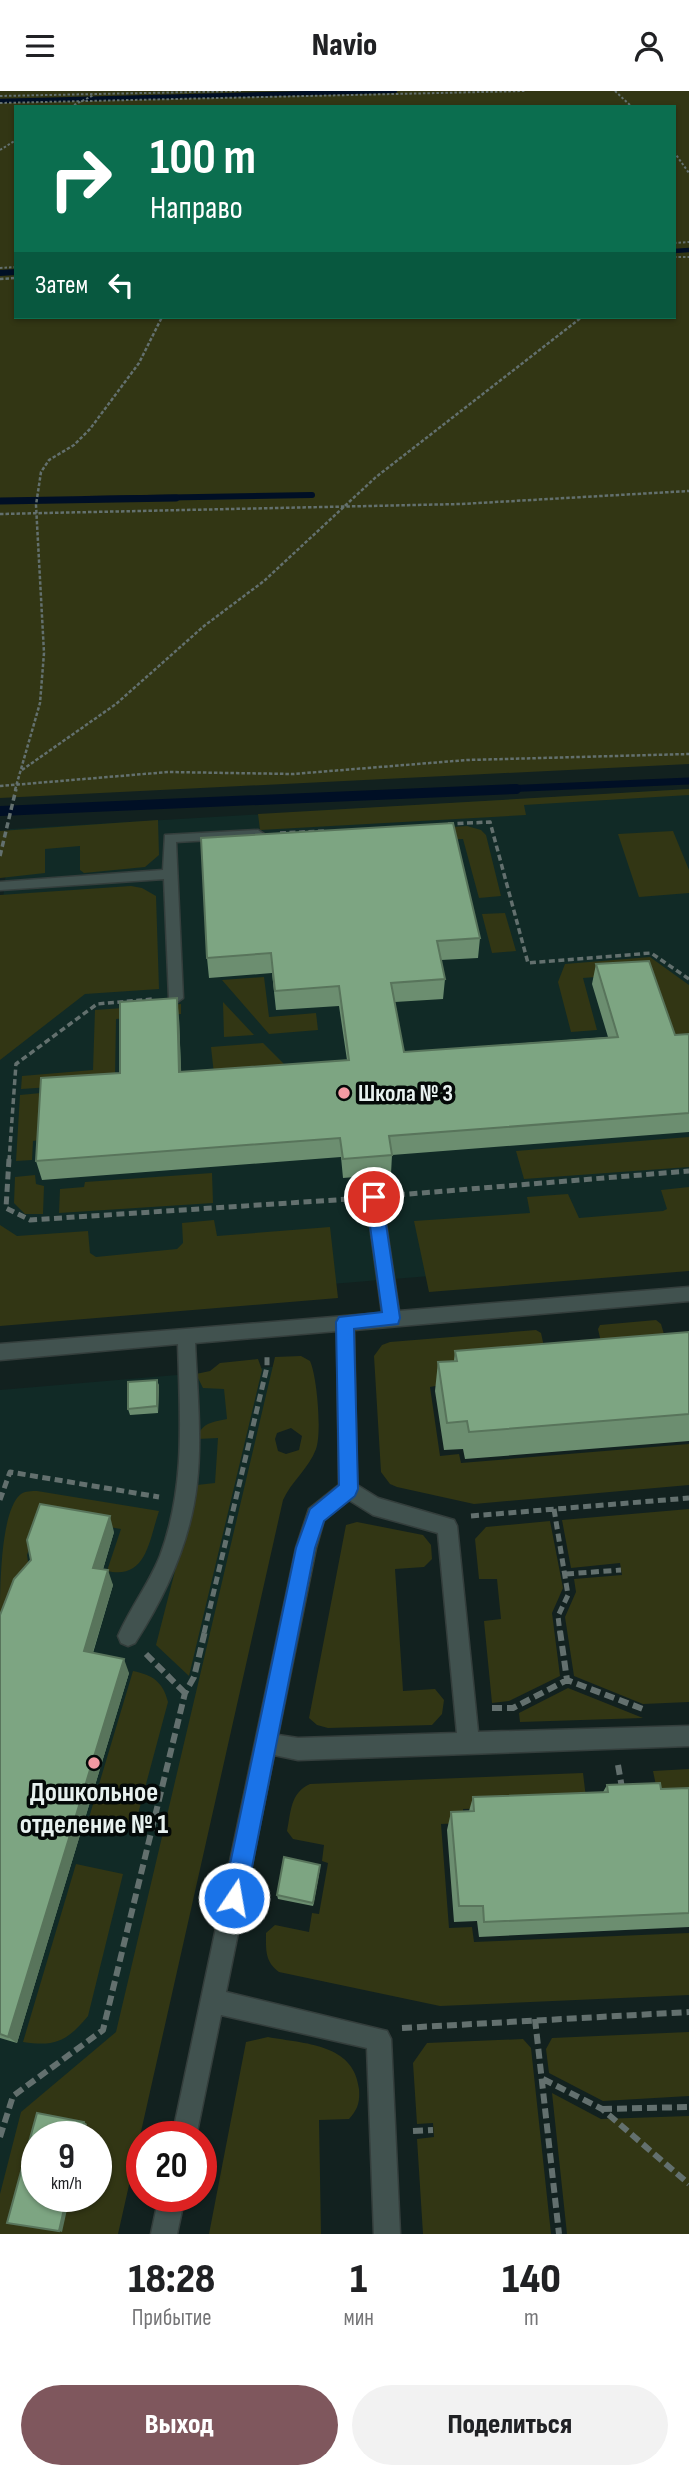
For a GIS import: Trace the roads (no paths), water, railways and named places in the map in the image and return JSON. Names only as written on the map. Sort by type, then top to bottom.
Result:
[{"type":"lane","points":[[176,998],[170,838],[258,834]]},
{"type":"lane","points":[[0,886],[170,874]]},
{"type":"lane","points":[[374,1197],[391,1318]]},
{"type":"lane","points":[[0,1352],[689,1294]]},
{"type":"lane","points":[[345,1322],[348,1489]]},
{"type":"lane","points":[[128,1636],[150,1603],[174,1541],[185,1502],[189,1446],[186,1336]]},
{"type":"lane","points":[[348,1489],[373,1506],[447,1527],[469,1744]]},
{"type":"lane","points":[[187,2121],[306,1548],[316,1515],[348,1489]]},
{"type":"lane","points":[[267,1743],[298,1749],[689,1737]]},
{"type":"lane","points":[[213,2001],[379,2039],[387,2234]]},
{"type":"lane","points":[[164,2234],[169,2212]]},
{"type":"waterway","points":[[0,101],[395,91]]},
{"type":"waterway","points":[[676,251],[689,250]]},
{"type":"waterway","points":[[0,273],[14,272]]},
{"type":"waterway","points":[[85,499],[312,495]]},
{"type":"waterway","points":[[0,501],[176,498]]},
{"type":"waterway","points":[[476,790],[689,781]]},
{"type":"waterway","points":[[0,811],[516,789]]},
{"type":"place","name":"Школа № 3","points":[[344,1093]]},
{"type":"place","name":"Дошкольное отделение № 1","points":[[94,1763]]}]
